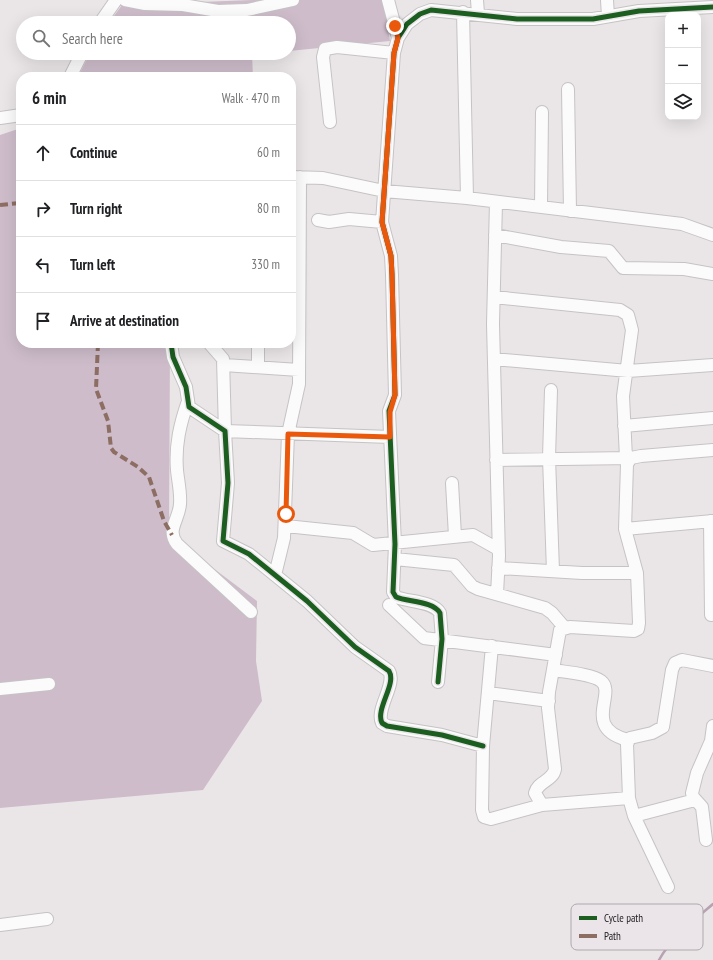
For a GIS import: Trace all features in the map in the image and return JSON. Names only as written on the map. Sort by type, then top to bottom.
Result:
[{"type":"street","points":[[105,16],[116,0]]},
{"type":"street","points":[[125,0],[146,4],[183,5],[218,12],[247,10],[293,0]]},
{"type":"street","points":[[388,0],[398,38]]},
{"type":"street","points":[[477,0],[478,14]]},
{"type":"street","points":[[607,0],[608,16]]},
{"type":"street","points":[[438,682],[442,639],[441,617],[438,610],[394,596],[394,559],[396,544],[390,437],[390,412],[395,395],[392,275],[391,256],[382,222],[394,53],[398,38],[407,24],[420,14],[439,9],[532,19],[593,19],[608,16],[639,5],[683,4],[713,8]]},
{"type":"street","points":[[463,12],[467,198]]},
{"type":"street","points":[[330,122],[323,56],[325,50],[337,47],[394,53]]},
{"type":"street","points":[[72,72],[78,60]]},
{"type":"street","points":[[568,89],[570,211]]},
{"type":"street","points":[[541,207],[542,112]]},
{"type":"street","points":[[0,118],[16,116]]},
{"type":"street","points":[[296,177],[339,180],[384,191],[467,198],[682,224],[713,235]]},
{"type":"street","points":[[496,202],[494,359],[498,594]]},
{"type":"street","points":[[318,220],[330,222],[349,219],[382,222]]},
{"type":"street","points":[[275,575],[282,551],[286,526],[288,434],[299,384],[296,225]]},
{"type":"street","points":[[495,235],[561,246],[609,251],[623,268],[684,269],[713,274]]},
{"type":"street","points":[[394,559],[454,566],[472,586],[545,608],[552,613],[564,627],[634,631],[638,629],[638,573],[625,528],[626,470],[628,458],[624,426],[624,385],[628,371],[632,330],[628,315],[624,311],[494,297]]},
{"type":"street","points":[[172,348],[173,357],[186,387],[188,400],[192,410],[225,431],[390,437]]},
{"type":"street","points":[[213,348],[223,359],[224,365],[225,431],[228,483],[223,541],[249,554],[307,601],[358,650],[390,673],[391,678],[380,715],[382,723],[387,726],[442,735],[483,746]]},
{"type":"street","points":[[258,348],[258,367]]},
{"type":"street","points":[[494,359],[628,371],[713,365]]},
{"type":"street","points":[[224,365],[299,370]]},
{"type":"street","points":[[551,390],[549,458],[553,571]]},
{"type":"street","points":[[188,400],[177,437],[177,470],[180,504],[172,528],[172,535],[177,544],[251,612]]},
{"type":"street","points":[[624,426],[713,418]]},
{"type":"street","points":[[496,460],[628,458],[713,450]]},
{"type":"street","points":[[452,484],[455,536]]},
{"type":"street","points":[[625,528],[712,521],[711,615]]},
{"type":"street","points":[[286,526],[353,533],[373,545],[396,544],[473,535],[498,549]]},
{"type":"street","points":[[498,568],[638,573]]},
{"type":"street","points":[[389,605],[421,636],[556,655]]},
{"type":"street","points":[[542,805],[535,792],[536,789],[538,785],[552,776],[555,770],[549,701],[560,630],[564,627]]},
{"type":"street","points":[[492,646],[483,746],[482,810],[484,817],[490,819],[542,805],[630,798]]},
{"type":"street","points":[[553,670],[594,678],[604,684],[606,688],[603,713],[605,726],[611,735],[628,740],[652,733],[663,727],[672,670],[675,663],[682,660],[713,666]]},
{"type":"street","points":[[0,689],[49,684]]},
{"type":"street","points":[[488,693],[549,701]]},
{"type":"street","points":[[706,840],[702,807],[692,793],[693,786],[712,740],[713,726]]},
{"type":"street","points":[[628,740],[630,798],[634,816],[668,888]]},
{"type":"street","points":[[634,816],[696,800]]},
{"type":"street","points":[[0,925],[47,919]]},
{"type":"shaded area","points":[[252,0],[383,0],[390,41],[296,50],[296,16],[114,16],[122,5]]},
{"type":"shaded area","points":[[86,60],[252,60],[253,72],[80,72]]},
{"type":"shaded area","points":[[16,130],[16,348],[170,348],[169,535],[257,601],[256,661],[262,701],[203,790],[0,808],[0,135]]},
{"type":"waterway","points":[[703,913],[713,904]]},
{"type":"waterway","points":[[659,960],[666,950]]},
{"type":"marked path","points":[[0,205],[16,203]]},
{"type":"marked path","points":[[98,348],[96,389],[108,421],[111,448],[114,452],[138,467],[149,477],[164,521],[172,535]]},
{"type":"cycle path","points":[[438,682],[442,639],[440,613],[432,606],[396,597],[393,592],[395,544],[389,411],[395,395],[392,275],[391,256],[382,222],[394,53],[398,38],[407,24],[420,14],[431,10],[517,19],[593,19],[639,11],[713,7]]},
{"type":"cycle path","points":[[172,348],[173,357],[186,387],[189,407],[225,431],[228,483],[223,541],[249,554],[307,601],[355,647],[389,671],[391,676],[381,711],[382,723],[387,726],[442,735],[483,746]]},
{"type":"route","points":[[286,514],[288,434],[390,437],[390,412],[395,395],[392,275],[391,256],[382,222],[394,53],[398,38],[395,26]]}]
